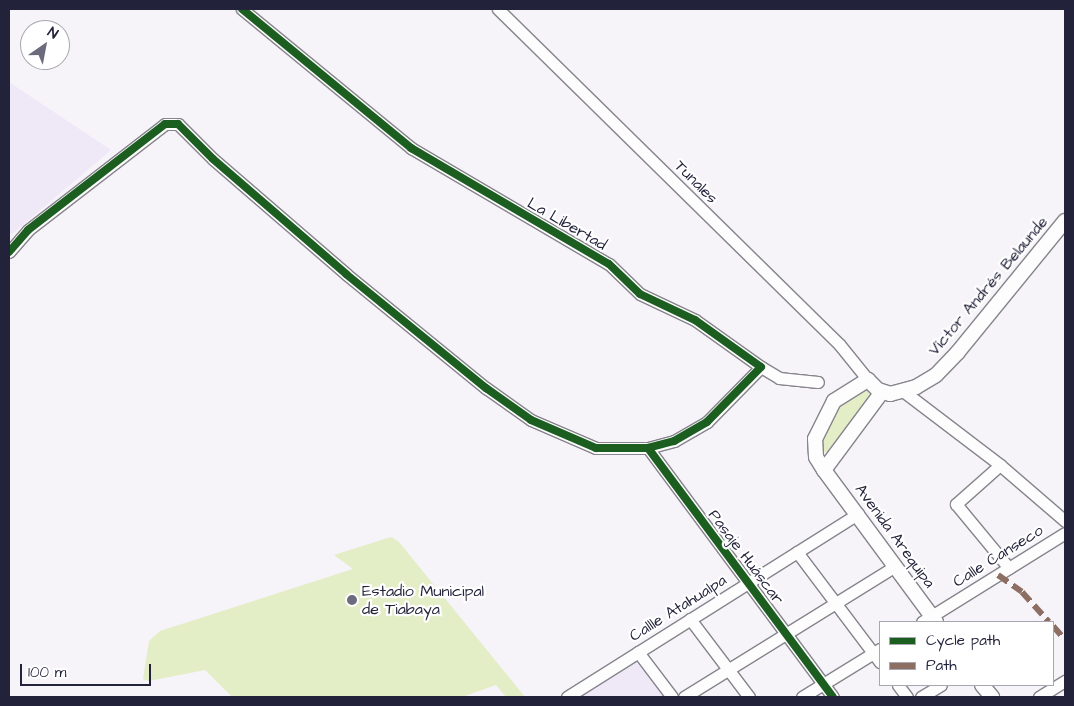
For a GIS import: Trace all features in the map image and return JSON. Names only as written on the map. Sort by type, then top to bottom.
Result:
[{"type":"main road","name":"Víctor Andrés Belaunde","points":[[882,392],[903,391],[936,375],[958,352],[1065,221]]},
{"type":"main road","points":[[824,470],[882,392],[868,380]]},
{"type":"main road","name":"Avenida Arequipa","points":[[868,380],[837,398],[831,406],[815,439],[816,457],[895,566],[930,620]]},
{"type":"main road","points":[[983,686],[992,697]]},
{"type":"street","name":"Tunales","points":[[498,9],[839,344],[868,380]]},
{"type":"street","name":"La Libertad","points":[[246,10],[411,148],[609,264],[640,294],[694,320],[779,378],[818,382]]},
{"type":"street","points":[[9,252],[28,230],[165,124],[174,123],[346,274],[509,404],[531,420],[582,444],[610,450],[648,448],[674,441],[707,422],[761,367]]},
{"type":"street","points":[[903,391],[1000,465],[1065,522]]},
{"type":"street","name":"Pasaje Huáscar","points":[[648,448],[833,697]]},
{"type":"street","points":[[1000,465],[956,504],[1009,568]]},
{"type":"street","name":"Callle Atahualpa","points":[[567,697],[858,514]]},
{"type":"street","name":"Calle Canseco","points":[[930,620],[1065,533]]},
{"type":"street","points":[[797,552],[835,603],[878,654],[802,697]]},
{"type":"street","points":[[684,697],[895,566]]},
{"type":"street","points":[[690,619],[749,697]]},
{"type":"street","points":[[638,652],[672,697]]},
{"type":"street","points":[[1039,697],[1065,681]]},
{"type":"street","points":[[899,686],[907,697]]},
{"type":"street","points":[[921,697],[939,686]]},
{"type":"shaded area","points":[[9,82],[111,150],[12,234],[9,232]]},
{"type":"shaded area","points":[[636,661],[664,697],[581,697]]},
{"type":"green space","points":[[865,386],[871,397],[828,452],[821,453],[820,438],[834,407]]},
{"type":"green space","name":"Estadio Municipal de Tiabaya","points":[[391,537],[399,542],[525,697],[506,697],[496,685],[462,697],[232,697],[205,670],[149,681],[143,679],[149,641],[160,631],[353,569],[334,555]]},
{"type":"marked path","points":[[998,575],[1022,592],[1048,621]]},
{"type":"marked path","points":[[1054,627],[1065,640]]},
{"type":"cycle path","points":[[242,9],[411,148],[609,264],[640,294],[695,320],[761,367],[707,422],[674,441],[648,448]]},
{"type":"cycle path","points":[[9,252],[28,230],[165,124],[178,124],[213,159],[346,274],[486,388],[531,420],[596,448],[648,448],[833,697]]},
{"type":"place","name":"Estadio Municipal de Tiabaya","points":[[352,600]]}]
